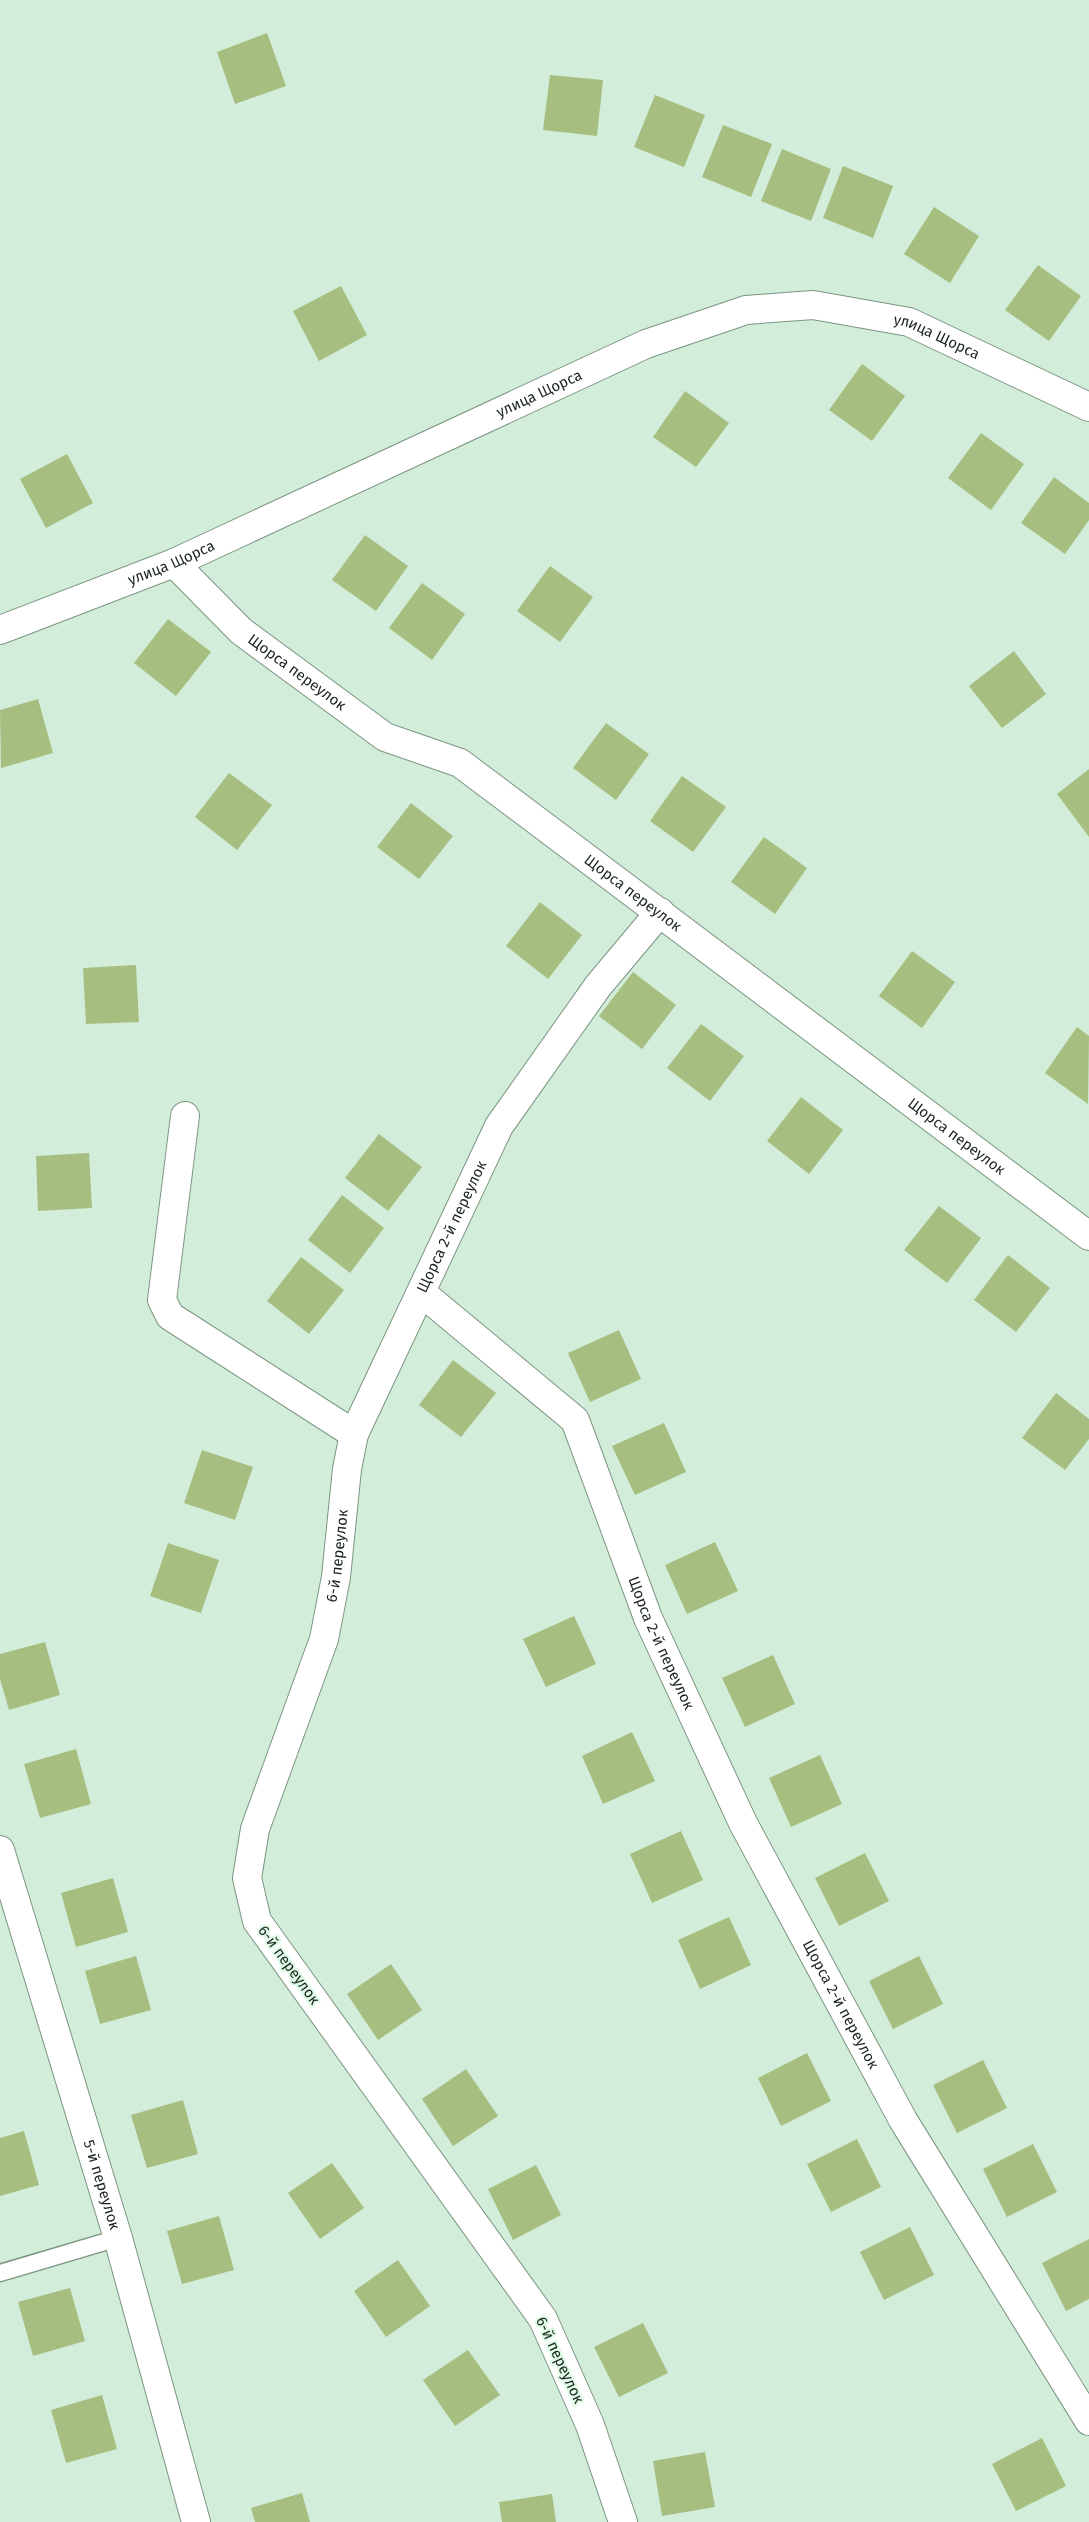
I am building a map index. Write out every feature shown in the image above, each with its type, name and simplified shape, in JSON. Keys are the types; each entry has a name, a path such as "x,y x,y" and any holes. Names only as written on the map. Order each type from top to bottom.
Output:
{"street":[{"name":"улица Щорса","path":"0,630 174,562 646,344 746,310 813,305 909,322 1089,407"},
{"name":"Щорса переулок","path":"174,562 241,631 385,738 460,763 1089,1236"},
{"name":"Щорса 2-й переулок","path":"660,912 598,986 499,1126 422,1293 575,1420 648,1618 743,1823 903,2120 1089,2421"},
{"path":"185,1116 162,1300 170,1316 354,1434"},
{"name":"6-й переулок","path":"422,1293 354,1434 347,1469 336,1577 324,1639 255,1829 247,1878 257,1921 543,2319 590,2425 623,2522"},
{"name":"5-й переулок","path":"0,1850 118,2238 196,2522"}],"lane":[{"path":"0,2273 118,2238"}],"building":[{"path":"267,33 286,86 235,104 217,52"},
{"path":"550,75 603,80 597,136 543,130"},
{"path":"655,95 705,115 684,167 634,147"},
{"path":"723,125 772,144 751,197 702,177"},
{"path":"782,149 831,169 811,221 761,201"},
{"path":"843,166 893,186 873,238 823,218"},
{"path":"934,207 979,236 950,283 904,254"},
{"path":"1038,265 1081,296 1049,341 1005,310"},
{"path":"341,286 367,335 319,361 293,311"},
{"path":"862,364 905,396 872,441 829,410"},
{"path":"685,391 729,423 696,467 653,437"},
{"path":"981,433 1024,464 991,510 948,478"},
{"path":"67,454 93,503 46,528 20,479"},
{"path":"1054,477 1089,503 1089,520 1065,554 1021,523"},
{"path":"365,535 408,566 376,611 332,580"},
{"path":"550,566 593,597 560,642 517,611"},
{"path":"422,583 465,614 432,660 389,628"},
{"path":"168,619 211,652 176,696 134,663"},
{"path":"1014,651 1046,694 1002,728 969,686"},
{"path":"38,699 53,753 1,768 0,710"},
{"path":"606,723 649,754 616,800 573,768"},
{"path":"1089,769 1089,837 1057,794"},
{"path":"229,773 272,805 237,850 195,817"},
{"path":"682,776 726,807 693,852 650,821"},
{"path":"411,803 453,836 419,879 377,847"},
{"path":"764,837 807,868 775,914 731,882"},
{"path":"540,902 582,935 548,979 506,946"},
{"path":"912,951 955,982 922,1028 879,996"},
{"path":"136,965 139,1022 86,1024 83,968"},
{"path":"633,972 676,1005 642,1049 599,1016"},
{"path":"701,1024 744,1056 710,1101 667,1068"},
{"path":"1077,1027 1089,1036 1088,1104 1045,1073"},
{"path":"801,1097 843,1130 809,1174 767,1141"},
{"path":"379,1134 422,1167 388,1211 345,1178"},
{"path":"89,1153 92,1208 38,1211 36,1156"},
{"path":"342,1195 384,1228 350,1273 308,1240"},
{"path":"939,1206 981,1238 947,1283 904,1250"},
{"path":"1008,1255 1050,1288 1016,1332 974,1300"},
{"path":"301,1257 344,1290 309,1334 267,1301"},
{"path":"619,1330 641,1379 590,1402 568,1353"},
{"path":"453,1360 496,1393 461,1437 419,1405"},
{"path":"1056,1393 1089,1419 1089,1439 1065,1470 1022,1438"},
{"path":"664,1423 686,1472 635,1495 612,1446"},
{"path":"202,1450 253,1467 235,1520 184,1503"},
{"path":"715,1542 738,1591 687,1614 665,1565"},
{"path":"168,1543 219,1560 201,1613 150,1596"},
{"path":"574,1616 596,1664 546,1687 523,1639"},
{"path":"45,1642 60,1695 9,1710 0,1679 0,1654"},
{"path":"773,1655 795,1704 745,1727 722,1678"},
{"path":"632,1732 655,1781 603,1804 582,1756"},
{"path":"76,1749 91,1804 40,1818 24,1764"},
{"path":"820,1755 842,1804 791,1827 769,1778"},
{"path":"681,1831 703,1880 652,1903 630,1854"},
{"path":"865,1853 889,1901 839,1926 815,1878"},
{"path":"113,1878 128,1932 76,1947 61,1893"},
{"path":"729,1917 751,1965 700,1989 678,1940"},
{"path":"136,1956 151,2010 100,2024 85,1971"},
{"path":"919,1956 943,2004 893,2029 869,1981"},
{"path":"391,1964 422,2010 378,2040 347,1994"},
{"path":"807,2053 831,2101 781,2126 758,2078"},
{"path":"983,2060 1007,2108 957,2133 933,2085"},
{"path":"466,2069 498,2116 453,2146 422,2099"},
{"path":"183,2100 198,2154 147,2168 131,2115"},
{"path":"24,2131 39,2185 0,2196 0,2138"},
{"path":"857,2139 881,2187 831,2212 807,2164"},
{"path":"1033,2144 1057,2192 1007,2217 983,2169"},
{"path":"332,2163 364,2208 320,2239 288,2193"},
{"path":"536,2165 561,2215 513,2240 488,2189"},
{"path":"219,2216 234,2270 182,2284 167,2231"},
{"path":"910,2227 934,2275 884,2300 860,2252"},
{"path":"1089,2239 1089,2299 1066,2311 1042,2263"},
{"path":"398,2260 430,2306 386,2337 354,2291"},
{"path":"70,2288 85,2341 33,2356 18,2302"},
{"path":"643,2323 668,2373 619,2397 594,2347"},
{"path":"468,2350 500,2395 455,2426 423,2380"},
{"path":"102,2395 117,2449 66,2463 51,2410"},
{"path":"1042,2438 1066,2486 1016,2511 992,2464"},
{"path":"705,2452 715,2507 662,2516 653,2461"},
{"path":"302,2493 310,2522 255,2522 251,2508"},
{"path":"552,2494 556,2522 502,2522 499,2502"}]}
